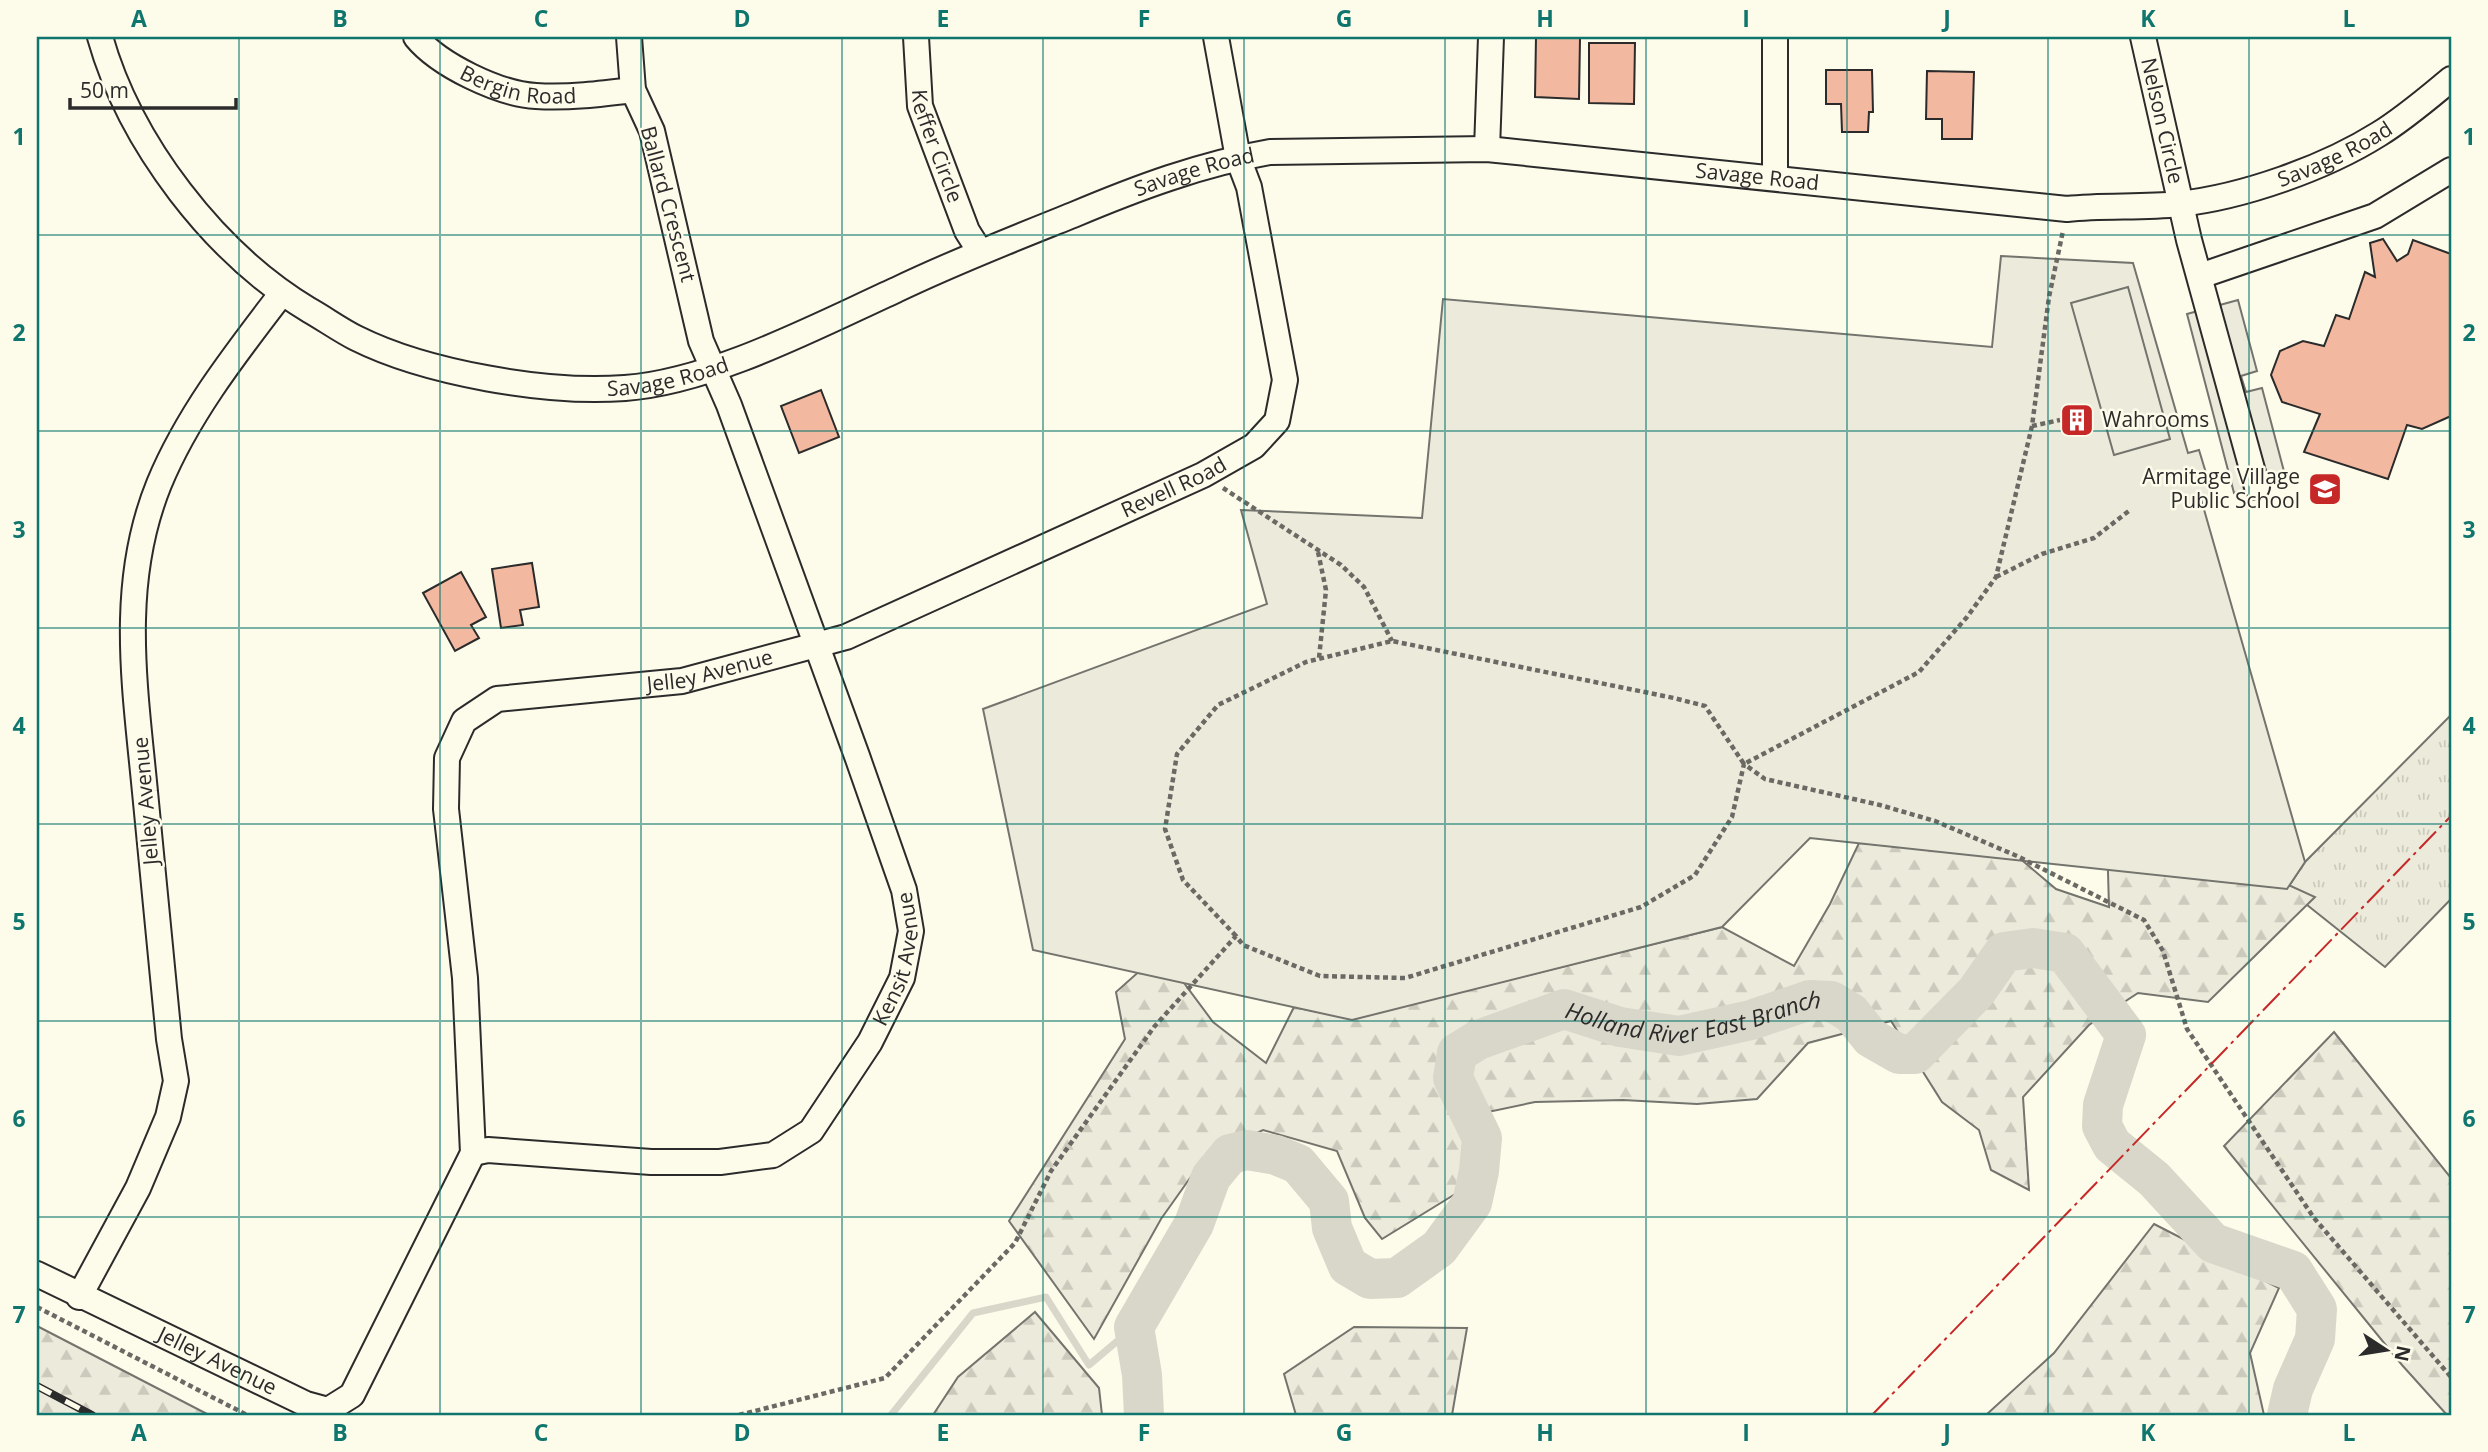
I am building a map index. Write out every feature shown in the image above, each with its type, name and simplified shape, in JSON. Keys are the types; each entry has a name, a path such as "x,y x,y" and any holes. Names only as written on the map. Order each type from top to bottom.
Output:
{"street":[{"name":"Savage Road","path":"100,37 110,72 134,122 178,187 231,249 282,293 357,338 417,361 474,375 573,388 627,388 715,370 836,318 979,250 1140,186 1238,158 1295,150 1488,149 1698,173 1775,177 2067,209 2182,204 2273,181 2332,158 2378,135 2451,79"},
{"name":"Bergin Road","path":"416,37 450,66 487,83 533,96 634,90"},
{"name":"Ballard Crescent","path":"629,37 634,90 652,131 701,341 715,370"},
{"name":"Keffer Circle","path":"916,37 920,106 967,231 979,250"},
{"path":"1216,37 1238,158"},
{"path":"1488,149 1491,37"},
{"path":"1775,37 1775,177"},
{"name":"Nelson Circle","path":"2143,37 2200,276 2257,487"},
{"name":"Revell Road","path":"815,645 846,637 1203,475 1254,446 1277,421 1285,380 1249,187 1238,158"},
{"path":"2200,276 2375,216 2451,170"},
{"name":"Jelley Avenue","path":"282,293 248,335 184,433 159,485 143,536 130,635 169,1039 176,1082 168,1117 138,1188 79,1297 306,1404 328,1410 352,1395 437,1220 473,1153 465,978 446,809 447,758 464,721 497,699 681,681 815,645"},
{"name":"Kensit Avenue","path":"473,1153 488,1150 651,1162 720,1162 773,1155 811,1131 870,1042 902,978 911,930 904,890 715,370"},
{"path":"37,1274 79,1297"}],"path":[{"path":"2067,209 2049,297 2032,426 1996,577 1967,617 1919,672 1744,764 1732,817 1695,875 1641,907 1405,978 1320,976 1243,945 1183,880 1165,829 1177,754 1218,705 1306,662 1392,641 1705,706 1744,764 1765,779 1880,805 1936,821 2017,856 2144,919 2163,951 2187,1029 2314,1218 2451,1377"},
{"path":"2032,426 2060,420"},
{"path":"1203,475 1341,565 1364,587 1392,641"},
{"path":"1996,577 2042,554 2094,538 2130,510"},
{"path":"1318,550 1325,590 1319,658"},
{"path":"738,1415 884,1378 1015,1243 1051,1171 1154,1027 1236,936"},
{"path":"37,1307 247,1415"}],"green space":[{"path":"2001,256 2133,263 2188,453 2199,450 2213,496 2201,499 2305,862 2287,889 1810,838 1722,927 1352,1020 1033,950 983,709 1267,604 1241,510 1422,518 1443,299 1992,347"},
{"path":"2451,715 2451,899 2385,967 2287,889 2305,862"},
{"path":"2106,802 2315,897 2208,1002 2138,993 2089,1025 2023,1097 2029,1190 1991,1170 1979,1130 1942,1102 1891,1021 1808,1043 1757,1099 1697,1104 1623,1100 1535,1102 1464,1117 1465,1188 1382,1239 1365,1218 1337,1151 1263,1130 1205,1157 1161,1219 1094,1339 1009,1221 1125,1039 1116,992 1161,952 1213,1022 1266,1063 1294,1007 1352,1019 1722,927 1794,966 1830,904 1859,843 2017,856 2056,889 2109,907"},
{"path":"2334,1032 2451,1178 2451,1415 2447,1415 2402,1365 2224,1146"},
{"path":"2154,1224 2279,1288 2250,1353 2264,1415 1986,1415 2054,1353"},
{"path":"1035,1312 1099,1388 1102,1415 933,1415 958,1377"},
{"path":"37,1326 209,1415 37,1415"},
{"path":"1354,1327 1467,1328 1452,1415 1296,1415 1284,1374"}],"shaded area":[{"path":"2128,287 2170,439 2114,455 2071,303"},
{"path":"2238,300 2257,371 2241,376 2246,392 2262,388 2286,479 2234,493 2187,314"}],"building":[{"path":"1536,37 1580,38 1579,99 1535,97"},
{"path":"1589,43 1635,43 1634,104 1589,103"},
{"path":"1826,70 1872,70 1873,112 1869,112 1868,132 1842,132 1841,104 1826,104"},
{"path":"1927,71 1974,72 1972,139 1942,139 1942,119 1926,119"},
{"path":"2383,239 2397,261 2408,254 2413,240 2451,254 2451,416 2422,429 2407,425 2388,479 2304,452 2320,414 2282,402 2271,375 2280,351 2303,341 2324,346 2336,315 2349,319 2365,272 2375,277 2370,243"},
{"path":"821,390 839,437 799,453 781,406"},
{"name":"Wahrooms","path":"2083,408 2089,427 2070,432 2065,413"},
{"path":"532,563 539,607 520,610 523,625 501,628 492,569"},
{"path":"461,572 486,617 471,625 479,638 455,651 423,593"}],"waterway":[{"name":"Holland River East Branch","path":"1144,1415 1142,1375 1134,1327 1194,1224 1211,1177 1230,1154 1247,1150 1276,1155 1298,1164 1329,1201 1332,1228 1348,1266 1370,1279 1397,1278 1439,1248 1472,1203 1482,1138 1453,1078 1457,1053 1478,1040 1564,1009 1620,1027 1679,1036 1751,1020 1810,1000 1831,1001 1851,1013 1871,1038 1899,1054 1915,1054 1976,992 2004,952 2033,948 2065,953 2126,1035 2103,1105 2102,1126 2112,1145 2154,1179 2213,1243 2293,1271 2317,1309 2315,1339 2293,1389 2287,1415"},
{"path":"891,1415 973,1313 1046,1297 1089,1365 1134,1327"}],"railway":[{"path":"37,1386 92,1415"}],"power":[{"path":"1872,1415 2451,816"}],"place":[{"name":"Wahrooms","path":"2077,420"},
{"name":"Armitage Village Public School","path":"2325,489"}]}
